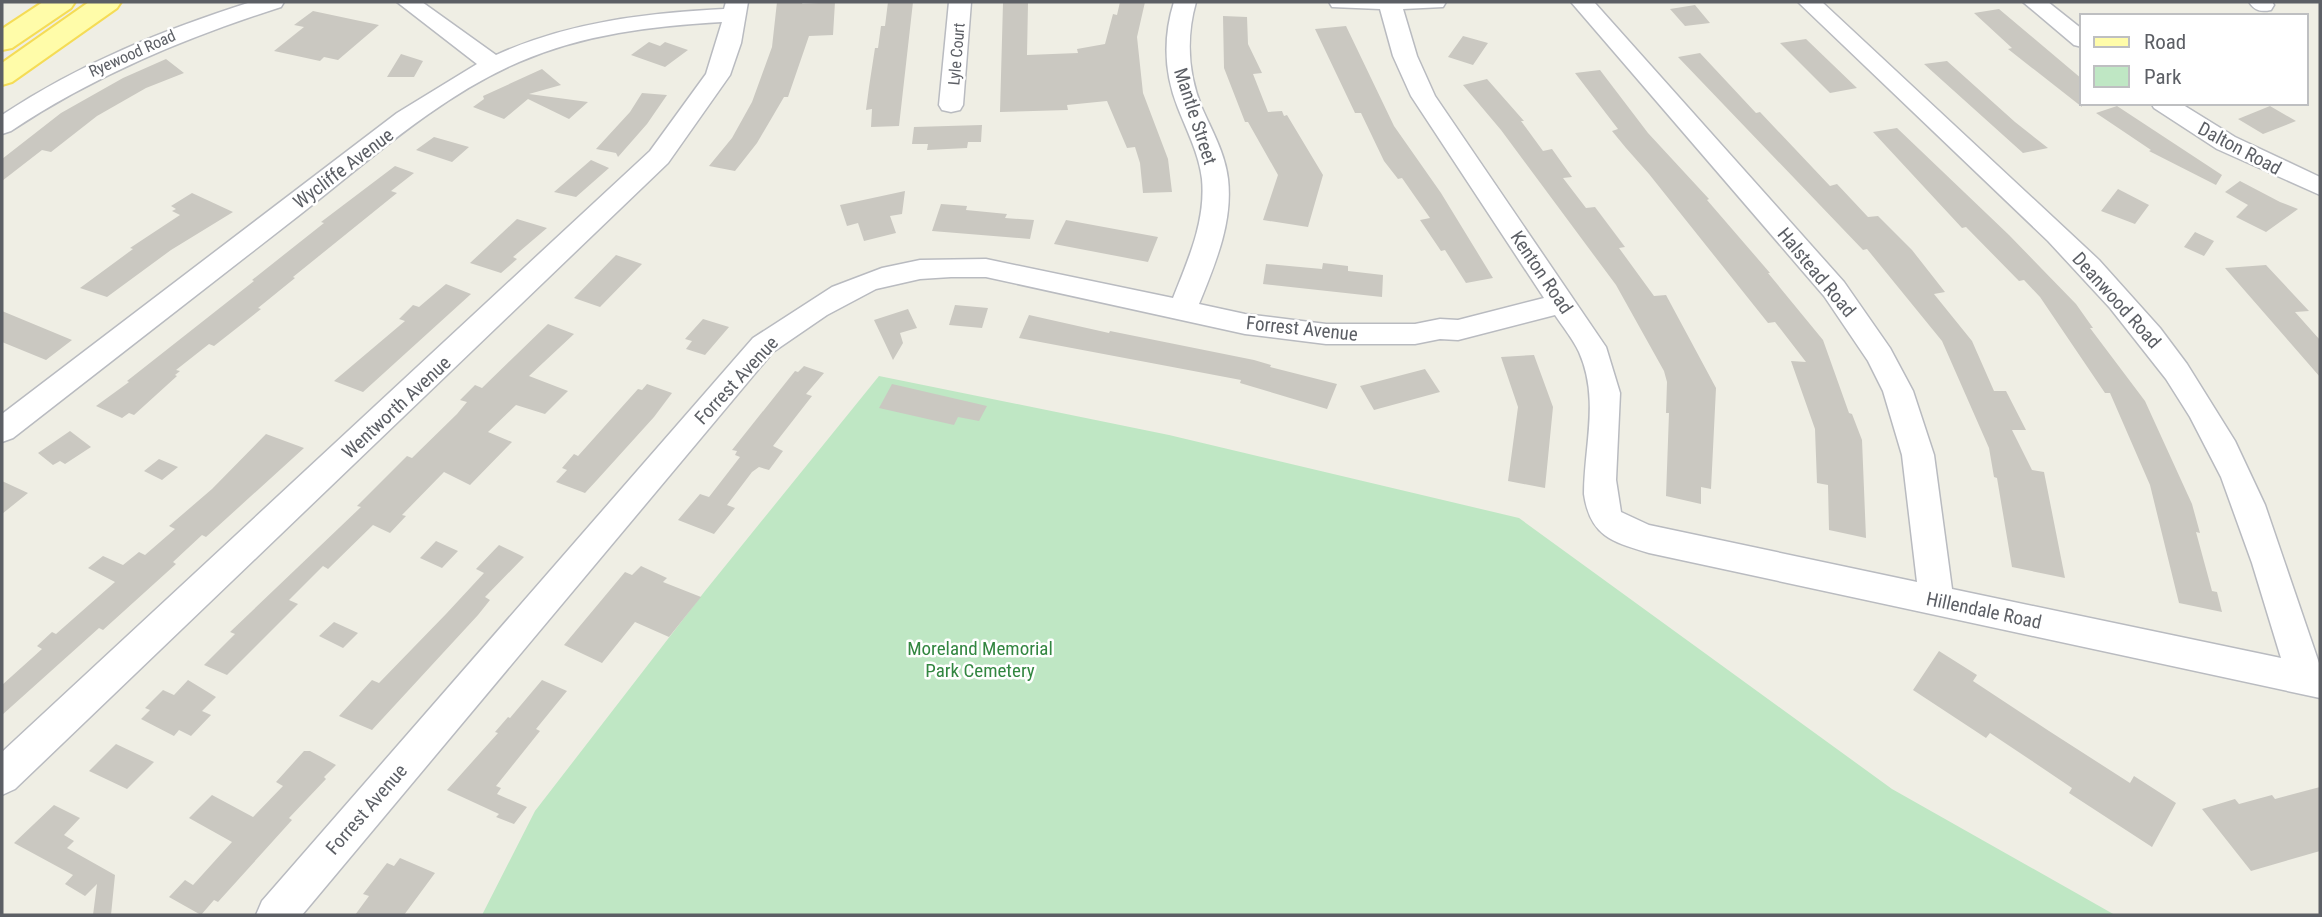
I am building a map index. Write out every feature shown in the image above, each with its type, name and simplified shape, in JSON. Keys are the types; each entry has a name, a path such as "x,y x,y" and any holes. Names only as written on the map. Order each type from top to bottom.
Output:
{"main road":[{"path":"2,42 61,2"},
{"path":"2,76 107,2"}],"street":[{"name":"Ryewood Road","path":"2,125 33,103 114,59 169,36 273,2"},
{"path":"408,2 493,64"},
{"name":"Lyle Court","path":"951,105 960,2"},
{"name":"Mantle Street","path":"1183,309 1208,244 1216,202 1213,165 1188,104 1178,63 1179,23 1185,2"},
{"path":"1340,2 1435,2"},
{"name":"Halstead Road","path":"1582,2 1833,289 1859,322 1880,356 1898,391 1918,455 1936,600"},
{"name":"Deanwood Road","path":"1809,2 2085,261 2134,315 2180,375 2224,449 2244,494 2313,680"},
{"path":"2034,2 2080,38"},
{"name":"Kenton Road","path":"1390,3 1405,56 1423,96 1591,347 1605,387 1600,493 1602,507 1607,519 1618,527 1649,539"},
{"name":"Wycliffe Avenue","path":"2,430 14,405 457,84 493,64 552,41 611,25 735,8"},
{"name":"Wentworth Avenue","path":"2,777 659,157 718,75 729,43 735,8"},
{"name":"Dalton Road","path":"2166,105 2252,157 2320,187"},
{"name":"Forrest Avenue","path":"275,915 763,345 812,309 870,279 898,272 960,266 986,268 1290,331 1381,335 1415,334 1440,329 1458,330 1563,303"},
{"name":"Hillendale Road","path":"1649,539 2313,680"}],"green space":[{"name":"Moreland Memorial Park Cemetery","path":"879,376 1169,435 1519,518 1892,789 2115,915 482,915 535,811 705,591"}],"building":[{"path":"777,2 835,2 833,35 809,36 788,97 784,97 757,143 735,171 709,166 732,138 752,102 772,47"},
{"path":"888,2 913,2 899,126 871,127 872,109 866,110 869,87 875,48 878,48 881,26 885,26"},
{"path":"1120,2 1145,2 1137,37 1143,93 1168,159 1172,192 1143,193 1140,163 1135,147 1127,148 1107,101 1067,105 1068,110 1000,112 1003,3 1028,3 1027,55 1078,53 1077,49 1105,44 1113,14 1117,15"},
{"path":"1695,5 1710,23 1685,26 1670,9"},
{"path":"1999,9 2080,77 2082,107 2008,49 2012,48 1974,13"},
{"path":"313,11 379,25 338,60 324,57 320,61 274,51 304,27 294,25"},
{"path":"1223,16 1247,17 1248,44 1262,73 1253,74 1268,112 1282,111 1284,116 1287,115 1323,175 1308,227 1263,220 1278,175 1248,122 1245,122 1224,68"},
{"path":"1346,26 1394,126 1441,193 1493,278 1466,283 1445,250 1441,251 1420,220 1430,218 1402,178 1398,179 1384,161 1361,113 1355,113 1315,29"},
{"path":"1463,36 1488,43 1473,65 1448,57"},
{"path":"1806,39 1857,88 1830,93 1780,43"},
{"path":"649,42 660,46 665,42 688,50 665,67 631,55"},
{"path":"1700,53 1830,186 1837,184 1868,217 1878,216 1912,250 1945,292 1934,294 1972,341 1994,391 2006,391 2026,430 2012,430 2032,470 2044,472 2065,578 2012,567 1997,478 1994,477 1989,448 1942,341 1867,249 1863,250 1678,57"},
{"path":"401,54 423,61 414,77 387,77"},
{"path":"166,59 184,73 146,88 97,116 51,152 42,150 2,181 2,159 61,113 123,78"},
{"path":"1947,61 2048,148 2023,153 1924,64"},
{"path":"542,69 561,85 529,94 588,102 569,119 528,99 504,119 473,107 484,99 483,96"},
{"path":"1600,70 1648,133 1709,199 1707,200 1823,340 1849,413 1852,414 1862,440 1866,538 1829,530 1828,485 1817,483 1815,429 1791,361 1806,362 1775,322 1768,323 1612,131 1618,129 1575,73"},
{"path":"1487,79 1524,121 1521,121 1543,151 1552,149 1572,177 1563,178 1586,208 1595,207 1625,247 1619,248 1654,296 1666,295 1716,388 1711,489 1701,487 1701,504 1666,496 1669,413 1666,413 1667,382 1664,371 1616,285 1501,130 1463,85"},
{"path":"642,93 667,95 647,124 618,157 616,153 596,149 630,112"},
{"path":"2117,106 2222,175 2216,185 2149,151 2151,150 2096,113"},
{"path":"2270,106 2296,121 2263,134 2238,119"},
{"path":"982,125 981,142 968,142 967,148 927,150 928,144 912,144 914,127"},
{"path":"1897,128 2009,235 2076,304 2093,328 2090,328 2145,401 2192,504 2200,533 2196,532 2212,591 2217,592 2222,612 2179,603 2150,485 2110,393 2105,393 2040,297 2024,280 2019,281 1966,227 1962,228 1873,132"},
{"path":"434,137 469,147 452,162 416,150"},
{"path":"591,160 609,168 576,197 554,192"},
{"path":"395,166 414,173 391,191 397,193 293,277 295,278 258,308 261,309 214,346 209,344 176,370 180,371 175,375 177,376 134,415 129,413 122,418 96,406 254,281 252,280 324,223 321,222"},
{"path":"2240,181 2298,209 2266,232 2236,217 2248,205 2225,192"},
{"path":"2118,189 2149,205 2135,224 2101,211"},
{"path":"905,191 902,214 890,216 896,233 864,241 858,223 847,226 840,205"},
{"path":"192,193 233,212 171,250 107,297 80,288 133,249 130,248 180,215 172,211 176,209 171,206"},
{"path":"941,204 967,206 966,210 1007,214 1005,218 1034,220 1030,239 932,231"},
{"path":"517,219 547,228 513,257 517,259 501,273 470,263"},
{"path":"1066,220 1158,237 1148,262 1054,244"},
{"path":"2195,232 2214,241 2204,256 2184,247"},
{"path":"616,255 642,264 600,307 574,298"},
{"path":"1323,263 1348,266 1348,271 1383,275 1382,297 1263,284 1266,264 1322,269"},
{"path":"2266,265 2309,311 2295,312 2320,340 2320,377 2225,268"},
{"path":"446,284 471,294 363,392 334,381 405,321 399,319 413,305 419,307"},
{"path":"955,305 988,308 982,328 949,325"},
{"path":"908,309 917,328 900,333 903,343 893,360 874,320"},
{"path":"2,311 72,340 46,360 2,342"},
{"path":"1029,315 1254,360 1271,365 1270,367 1337,384 1327,409 1240,383 1241,380 1019,338"},
{"path":"703,319 729,327 705,355 686,349 692,341 685,339"},
{"path":"548,324 574,334 529,376 568,391 545,414 516,405 488,432 512,442 470,485 444,472 402,515 406,516 390,533 373,525 328,569 323,566 289,600 298,604 227,675 204,665 235,634 230,632 361,507 357,506 407,456 412,458 457,414 467,402 460,400 475,385 482,388"},
{"path":"1534,355 1553,407 1545,488 1508,481 1518,407 1501,357"},
{"path":"804,366 824,373 806,394 812,396 773,446 783,451 769,470 759,467 752,472 727,505 735,508 714,534 678,520 700,494 709,497 740,457 735,455 737,451 732,450 795,371 798,372"},
{"path":"1425,369 1440,392 1374,410 1360,386"},
{"path":"647,384 672,393 654,417 585,493 556,482 567,470 562,468 574,454 578,456 638,389 642,390"},
{"path":"892,384 987,406 979,421 958,417 954,425 879,408"},
{"path":"70,431 91,447 65,464 60,461 53,465 38,453"},
{"path":"266,434 304,448 206,537 202,535 173,562 176,564 103,630 99,628 2,715 2,685 42,649 37,646 52,632 56,634 115,582 88,568 103,556 123,565 139,552 145,555 175,529 169,526 212,489"},
{"path":"159,459 178,467 162,480 144,471"},
{"path":"2,481 28,493 2,514"},
{"path":"436,541 458,551 442,568 420,558"},
{"path":"499,545 524,557 485,597 490,600 478,615 372,730 339,716 372,680 379,683 446,614 484,573 476,569"},
{"path":"641,566 667,578 663,582 701,597 669,637 635,622 602,663 564,645 625,572 632,575"},
{"path":"334,622 358,633 343,648 319,636"},
{"path":"1939,651 1977,675 1973,681 2130,783 2134,776 2176,803 2152,847 2069,793 2072,788 1990,733 1986,738 1913,690"},
{"path":"188,680 216,697 202,711 211,715 191,736 179,730 174,736 141,719 150,710 145,708 163,690 174,695"},
{"path":"542,680 567,691 536,729 540,731 496,786 501,788 497,794 527,807 514,824 496,817 499,814 447,790"},
{"path":"116,744 154,762 127,789 89,771"},
{"path":"304,751 310,751 336,765 289,818 292,820 218,902 214,900 201,915 169,897 185,880 193,885 232,842 189,818 212,795 253,817 283,786 276,782"},
{"path":"2320,787 2320,851 2251,871 2202,809 2235,799 2239,804 2272,795 2275,799"},
{"path":"54,805 80,818 64,835 74,841 67,848 115,875 111,915 93,915 97,884 85,896 65,884 73,875 14,843"},
{"path":"400,858 435,873 404,915 355,915 369,896 363,894 387,863 394,866"}]}
